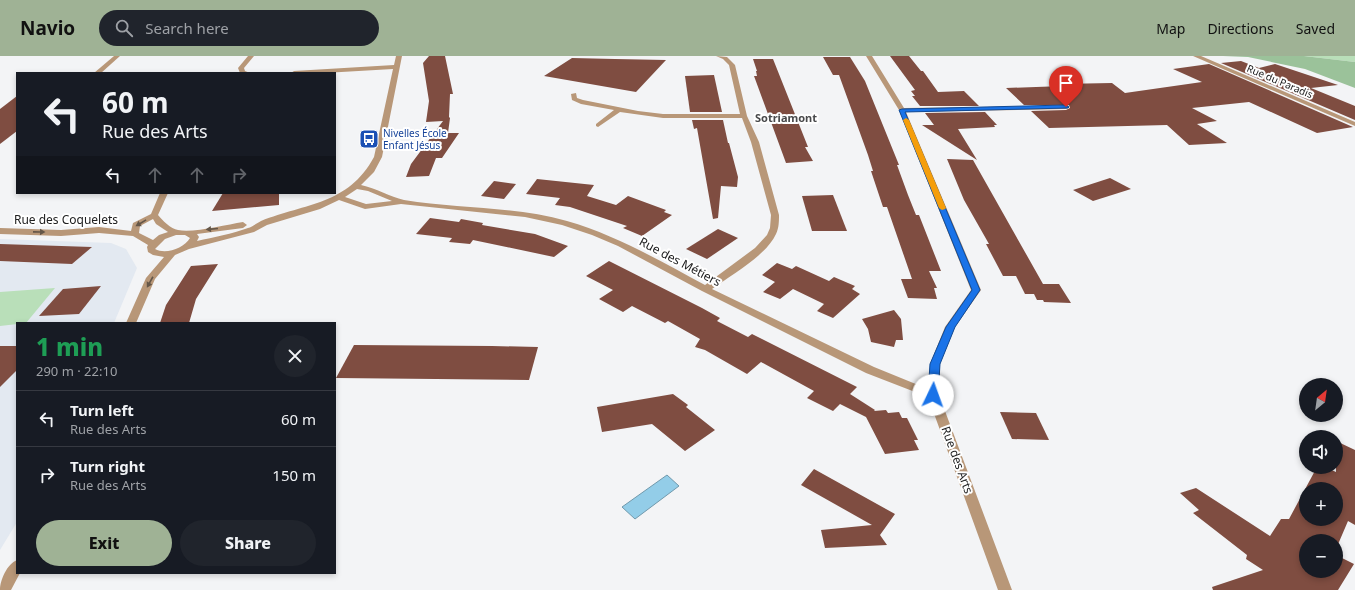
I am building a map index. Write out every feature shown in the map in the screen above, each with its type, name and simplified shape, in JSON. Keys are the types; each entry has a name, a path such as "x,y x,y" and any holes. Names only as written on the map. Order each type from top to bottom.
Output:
{"street":[{"path":"98,72 117,56"},
{"path":"242,72 241,68 251,56"},
{"path":"131,322 151,278 172,252 251,230 264,223 317,207 356,186 371,170 378,156 399,56"},
{"path":"705,289 762,246 771,235 775,226 776,215 755,142 744,116 732,65 725,58 719,56"},
{"name":"Rue des Arts","path":"869,56 902,110 976,290 950,327 935,364 933,395 1005,590"},
{"name":"Rue du Paradis","path":"1196,56 1355,124"},
{"path":"311,72 396,67"},
{"path":"574,94 574,99 581,102 618,110 663,116 744,116"},
{"path":"902,110 1066,107"},
{"path":"598,125 618,110"},
{"path":"356,186 370,189 401,202"},
{"path":"135,234 136,225 154,216 164,194"},
{"path":"339,196 365,207 401,202"},
{"name":"Rue des Métiers","path":"401,202 493,211 564,223 595,233 621,244 705,289 870,370 933,395"},
{"path":"154,216 159,222 175,233"},
{"path":"152,244 162,237 175,233 230,228 250,223 264,223"},
{"name":"Rue des Coquelets","path":"0,231 61,233 99,230 135,234 152,244 152,250 154,252 172,252"},
{"path":"186,247 192,244 195,237 187,233"},
{"path":"3,590 16,568"}],"shaded area":[{"path":"0,239 111,243 126,249 137,268 114,322 16,322 16,524 0,550"}],"green space":[{"path":"1223,56 1304,56 1355,62 1355,88 1305,69 1248,57"},
{"path":"1304,56 1355,56 1355,62"},
{"path":"55,288 27,322 16,322 16,324 0,326 0,292"}],"water":[{"path":"667,475 679,486 635,519 622,507"}],"building":[{"path":"429,56 445,56 453,94 450,94 450,118 448,133 459,133 442,158 436,158 429,176 406,177 411,164 443,121 426,122 429,101 423,63"},
{"path":"890,56 909,56 921,71 923,71 938,92 964,91 979,106 920,106 912,96 915,96 911,91 915,90"},
{"path":"823,57 850,57 865,81 899,165 897,165 916,215 919,215 941,271 929,271 937,288 934,288 937,299 908,298 901,279 912,279 887,207 883,207 871,171 873,171 868,155 839,75 833,75"},
{"path":"572,58 666,60 636,92 544,76"},
{"path":"753,59 773,59 808,147 805,147 813,161 786,163 754,76 757,76 757,71"},
{"path":"1241,61 1259,68 1275,64 1338,85 1311,88 1355,106 1355,120 1221,63"},
{"path":"1209,64 1353,127 1317,133 1249,102 1192,108 1217,121 1197,124 1227,143 1189,145 1167,125 1049,128 1031,111 1066,110 1070,108 1069,105 1024,105 1006,88 1063,86 1060,84 1112,83 1125,93 1202,82 1173,69"},
{"path":"714,75 722,112 690,112 685,76"},
{"path":"16,97 16,132 0,144 0,109"},
{"path":"985,112 997,125 994,125 995,127 958,129 977,160 922,125 934,125 925,113"},
{"path":"692,120 723,120 738,177 737,187 721,186 718,218 713,219 697,128 694,129"},
{"path":"947,159 973,160 1043,284 1059,284 1071,303 1044,302 1043,300 1037,300 1034,294 1025,294 1016,276 1003,276 986,244 989,244 964,200"},
{"path":"1110,178 1131,189 1093,201 1073,190"},
{"path":"537,179 594,185 587,196 616,205 628,196 666,210 664,212 672,215 642,236 623,228 627,226 570,207 555,205 560,198 526,194"},
{"path":"494,181 516,184 504,199 481,196"},
{"path":"222,194 279,194 279,205 212,211"},
{"path":"833,195 847,231 812,231 802,196"},
{"path":"430,218 459,222 461,219 483,223 482,225 535,234 568,246 554,257 473,240 470,244 449,242 452,238 416,234"},
{"path":"718,229 738,238 707,259 686,249"},
{"path":"0,244 92,247 72,264 0,261"},
{"path":"609,261 702,308 720,318 717,321 748,337 752,334 857,387 850,394 875,410 874,411 886,410 888,413 899,412 902,418 907,418 918,440 914,440 919,450 885,454 866,417 840,404 833,411 807,398 814,391 761,362 747,374 705,350 695,347 700,339 668,321 665,323 632,306 623,312 599,299 613,290 586,276"},
{"path":"777,263 792,269 796,266 829,281 834,277 855,286 852,289 860,294 833,318 817,311 824,304 793,289 780,299 763,292 775,282 762,275"},
{"path":"218,264 196,299 189,322 160,322 166,305 191,266"},
{"path":"101,286 79,314 39,316 63,289"},
{"path":"894,310 901,319 903,340 896,340 894,347 871,342 868,329 862,319"},
{"path":"354,345 538,347 529,380 336,378"},
{"path":"0,346 16,346 16,371 0,387"},
{"path":"673,394 688,405 686,407 715,430 685,451 652,424 602,432 597,407"},
{"path":"1000,412 1036,413 1049,440 1012,439"},
{"path":"1343,444 1355,450 1355,525 1348,521 1342,534 1299,534 1299,578 1343,578 1343,558 1354,564 1338,590 1213,590 1212,587 1263,570 1246,559 1247,555 1193,513 1199,510 1180,493 1196,488 1270,536 1281,519 1289,519 1299,500 1299,526 1343,526 1343,482 1309,482 1313,474 1343,474"},
{"path":"814,469 895,514 880,535 887,545 825,548 821,530 872,525 801,485"}],"slow traffic":[{"path":"906,120 942,208"}],"place":[{"name":"Nivelles École Enfant Jésus","path":"369,139"}],"district":[{"name":"Sotriamont","path":"786,118"}],"route":[{"path":"933,395 935,364 950,327 976,290 902,110 1066,107"}]}
